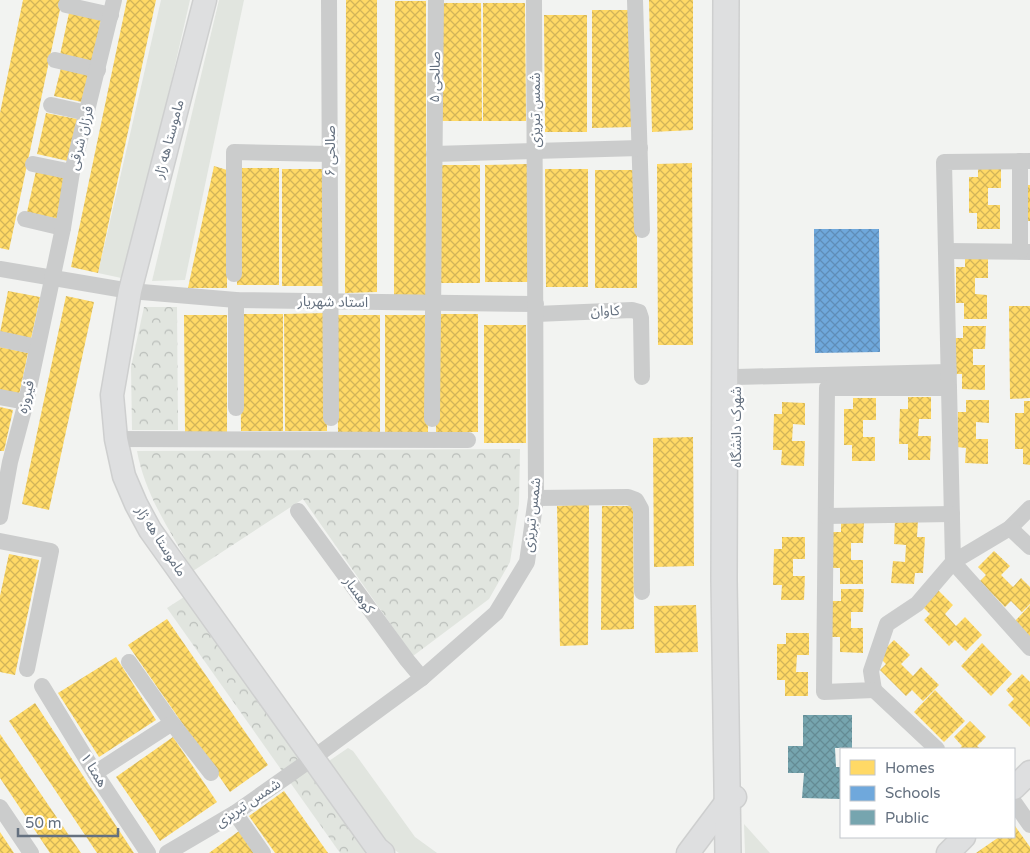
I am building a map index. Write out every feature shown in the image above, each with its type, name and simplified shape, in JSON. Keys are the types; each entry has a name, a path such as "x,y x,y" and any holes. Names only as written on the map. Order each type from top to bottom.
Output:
{"main road":[{"name":"ماموستا هه ژار","path":"205,0 130,291 112,395 116,439 124,476 150,530 382,853"},
{"path":"726,0 724,580 731,799 728,853"},
{"name":"شهرک دانشگاه","path":"738,0 731,799 738,853"},
{"path":"1015,787 1030,772"},
{"path":"688,853 731,799"},
{"path":"948,853 963,838"}],"street":[{"name":"صالحی ۶","path":"329,0 331,418"},
{"name":"صالحی ۵","path":"432,419 436,0"},
{"name":"شمس تبریزی","path":"167,853 235,813 422,678 496,613 527,562 536,498 534,0"},
{"path":"635,0 642,230"},
{"path":"66,5 113,8"},
{"name":"فرزان شرقی","path":"52,277 63,228 72,172 113,8"},
{"path":"55,60 98,70"},
{"path":"50,105 87,113"},
{"path":"434,154 640,148"},
{"path":"234,274 234,152 331,154"},
{"path":"946,251 1025,252 1025,161 944,162 946,251 949,380 953,562 1030,648"},
{"path":"33,164 72,172"},
{"path":"25,220 63,228"},
{"name":"استاد شهریار","path":"0,269 130,291 236,300 433,303 536,309"},
{"name":"فیروزه","path":"0,517 5,461 26,402 52,277"},
{"path":"236,300 236,408"},
{"name":"کاوان","path":"536,309 632,310 639,312 641,318 642,377"},
{"path":"0,339 37,347"},
{"path":"736,377 949,380"},
{"path":"874,690 824,692 827,388 949,380"},
{"path":"0,397 26,402"},
{"path":"116,439 468,440"},
{"path":"536,498 628,497 636,500 641,509 642,592"},
{"path":"936,748 874,690 871,671 887,624 917,604 953,562 1010,528 1030,508"},
{"name":"کوهسار","path":"298,511 422,678"},
{"path":"826,516 952,514"},
{"path":"1010,528 1030,547"},
{"path":"0,541 51,551 27,669"},
{"path":"129,662 172,723 211,773"},
{"name":"همتا ۱","path":"42,686 95,773 148,853"},
{"path":"95,773 172,723"},
{"path":"1015,803 1030,825"},
{"path":"0,807 31,853"},
{"path":"235,813 263,853"}],"green space":[{"path":"161,0 190,0 126,279 98,273"},
{"path":"219,0 244,0 185,280 152,281"},
{"path":"144,307 177,307 178,430 132,430 131,367"},
{"path":"520,449 519,504 510,562 489,599 413,656 303,499 193,571 152,498 137,451"},
{"path":"184,597 371,853 340,853 167,608"},
{"path":"348,748 353,751 415,837 437,853 399,853 386,844 326,763"},
{"path":"744,824 770,853 745,853"}],"building: Homes":[{"path":"23,0 62,0 9,250 0,248 0,113"},
{"path":"127,0 156,0 98,273 71,267"},
{"path":"346,0 377,0 377,292 345,293"},
{"path":"649,0 693,0 693,130 652,132"},
{"path":"395,1 426,1 426,295 394,295"},
{"path":"439,3 481,3 482,121 439,121"},
{"path":"483,3 525,3 526,121 483,121"},
{"path":"592,10 634,10 634,127 592,128"},
{"path":"69,13 101,20 92,62 60,55"},
{"path":"544,15 587,15 587,132 545,132"},
{"path":"61,68 89,74 82,102 54,96"},
{"path":"46,113 77,119 68,161 37,154"},
{"path":"692,163 693,345 658,345 657,164"},
{"path":"527,164 528,282 485,282 485,165"},
{"path":"437,165 480,165 480,283 438,283"},
{"path":"214,166 227,170 227,288 188,288"},
{"path":"978,166 1001,166 1001,188 988,188 988,205 1000,205 1000,229 977,229 977,213 969,213 969,177 978,177"},
{"path":"236,168 279,168 279,285 237,285"},
{"path":"282,169 325,169 325,286 282,286"},
{"path":"545,169 588,169 588,287 546,287"},
{"path":"595,170 637,170 637,288 595,288"},
{"path":"36,171 67,177 58,219 27,212"},
{"path":"1027,185 1030,185 1030,221 1027,221"},
{"path":"965,256 988,256 988,278 975,278 975,294 987,295 987,319 964,319 964,303 956,303 956,267 965,267"},
{"path":"8,291 40,297 31,339 0,333"},
{"path":"66,296 94,302 49,510 22,504"},
{"path":"1009,306 1030,306 1030,398 1010,399"},
{"path":"327,313 327,431 285,431 284,314"},
{"path":"240,314 283,314 283,431 241,431"},
{"path":"435,314 478,314 478,432 436,432"},
{"path":"184,315 227,315 227,432 185,432"},
{"path":"337,315 380,315 380,433 338,433"},
{"path":"385,315 427,315 428,432 385,433"},
{"path":"484,325 526,325 526,443 484,443"},
{"path":"963,326 986,326 985,349 973,349 973,365 985,365 985,390 962,389 962,374 954,374 954,338 963,338"},
{"path":"0,347 28,353 19,395 0,391"},
{"path":"908,397 931,397 931,419 919,419 918,436 931,436 930,460 908,460 908,444 899,444 900,409 908,409"},
{"path":"853,398 876,398 876,420 863,420 863,437 875,437 875,461 852,461 852,445 844,445 844,409 853,409"},
{"path":"966,400 989,400 989,423 976,422 976,439 988,439 988,464 965,463 966,448 957,447 958,412 966,412"},
{"path":"1024,401 1030,401 1030,465 1023,464 1023,449 1015,449 1015,413 1024,413"},
{"path":"782,402 805,403 805,425 793,424 792,441 805,441 804,466 781,465 782,450 773,450 774,414 782,414"},
{"path":"0,407 13,410 4,451 0,451"},
{"path":"693,437 694,566 654,567 653,438"},
{"path":"589,504 588,645 560,646 557,506"},
{"path":"602,506 633,506 634,629 601,630"},
{"path":"841,520 864,521 863,543 851,543 851,560 863,560 863,584 840,584 840,568 832,568 832,532 841,532"},
{"path":"895,520 918,521 917,537 925,537 923,573 915,573 914,584 891,583 893,561 905,562 906,545 894,544"},
{"path":"782,537 805,537 805,559 793,559 793,576 805,576 804,600 781,600 782,585 773,585 774,549 782,549"},
{"path":"994,551 1010,566 1001,575 1013,587 1021,578 1030,587 1030,604 1022,612 1011,601 1005,607 980,581 986,575 978,567"},
{"path":"9,554 39,560 15,675 0,672 0,596"},
{"path":"841,589 864,589 863,612 851,612 851,628 863,628 863,653 840,652 840,637 831,637 832,601 841,601"},
{"path":"938,590 953,605 945,614 956,626 965,617 982,635 966,651 955,640 949,646 924,620 930,614 922,606"},
{"path":"696,605 698,652 655,653 654,606"},
{"path":"1030,605 1030,639 1014,622"},
{"path":"167,619 268,765 230,792 128,645"},
{"path":"786,633 809,633 809,655 797,655 796,672 808,672 808,696 785,696 785,680 777,680 777,644 786,644"},
{"path":"894,640 910,655 901,664 913,676 921,667 939,685 923,701 912,690 906,696 880,670 886,664 878,656"},
{"path":"982,643 1012,674 991,696 961,666"},
{"path":"116,657 156,720 99,757 58,693"},
{"path":"1022,674 1030,682 1030,727 1008,705 1014,699 1006,690"},
{"path":"935,690 965,721 944,742 914,712"},
{"path":"35,703 134,853 97,853 9,721"},
{"path":"970,721 986,737 977,746 980,748 960,748 962,746 954,737"},
{"path":"0,734 81,853 50,853 0,778"},
{"path":"173,737 217,802 160,841 116,777"},
{"path":"284,791 328,853 275,853 249,816"},
{"path":"1015,826 1030,847 1030,853 976,853 998,838 1015,838"},
{"path":"239,831 255,853 209,853"},
{"path":"0,832 14,853 0,853"}],"building: Schools":[{"path":"814,229 879,229 880,352 815,353"}],"building: Public":[{"path":"803,715 852,715 852,748 835,748 836,767 840,767 840,799 802,798 804,773 788,773 788,746 803,746"}]}
